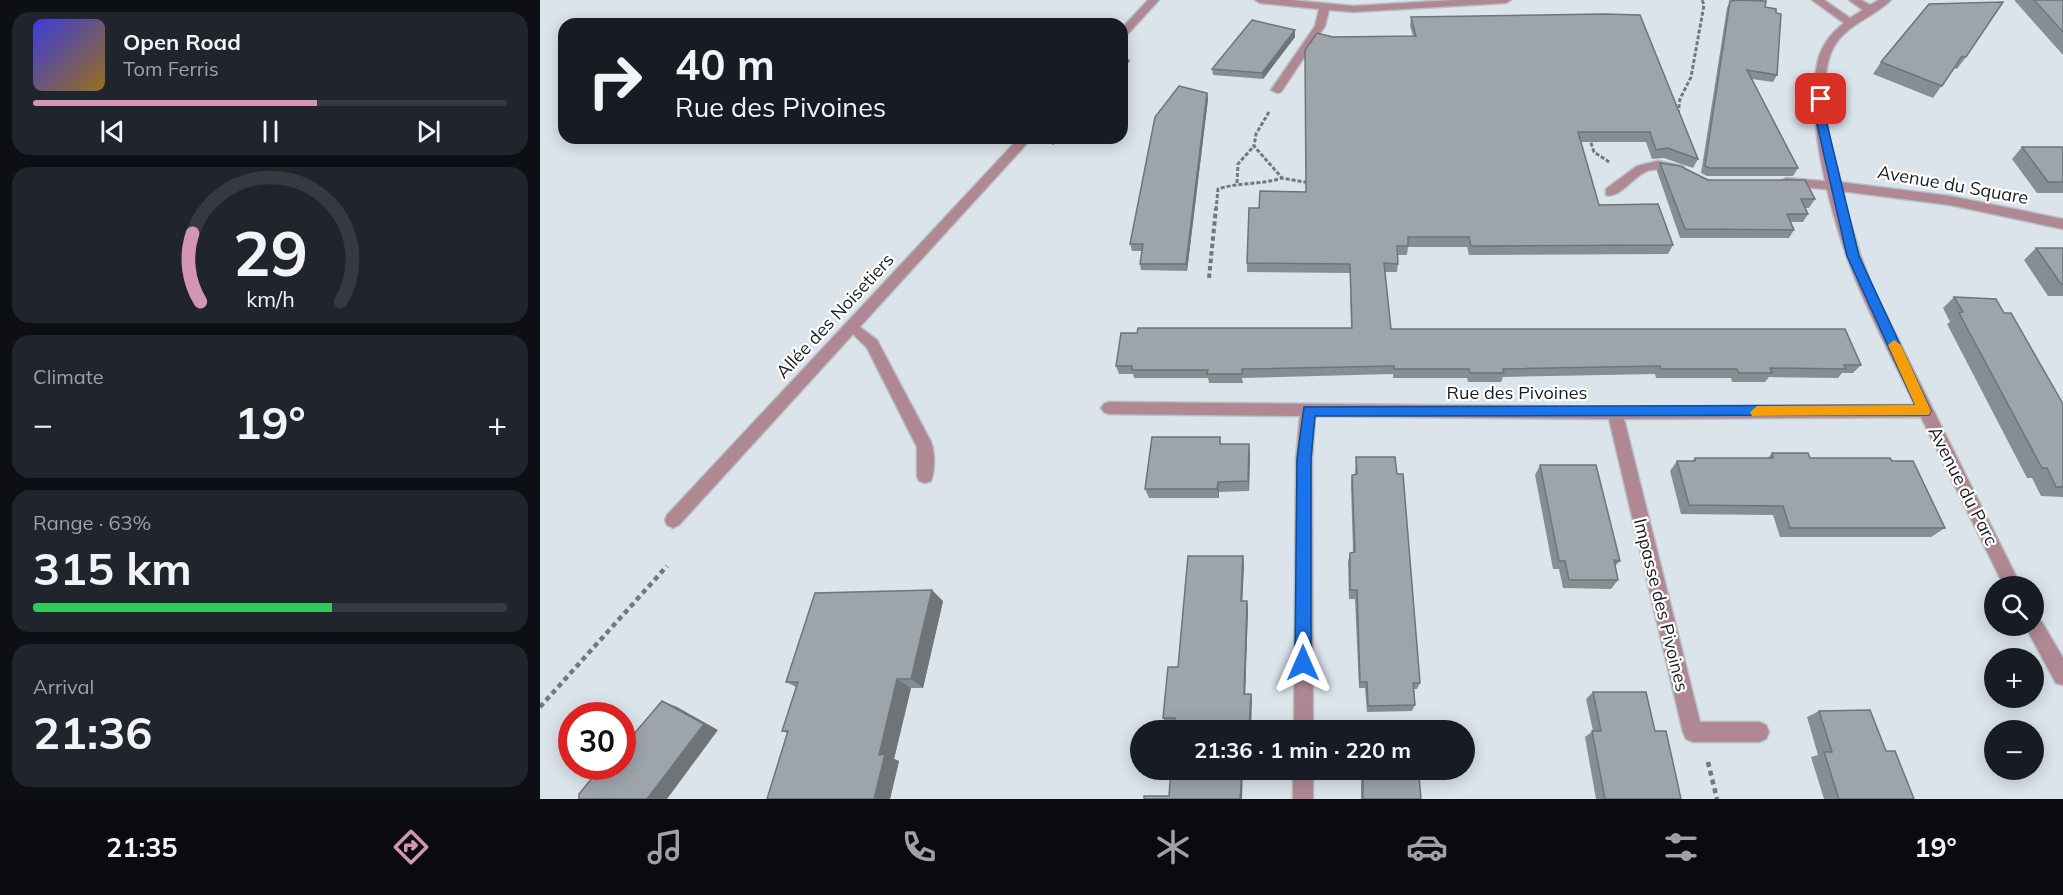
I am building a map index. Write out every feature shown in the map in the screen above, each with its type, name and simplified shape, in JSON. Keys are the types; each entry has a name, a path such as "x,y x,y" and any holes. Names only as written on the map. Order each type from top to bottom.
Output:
{"street":[{"path":"1128,28 1154,0"},
{"path":"1260,0 1353,9 1506,0"},
{"path":"1817,0 1850,23"},
{"path":"1854,0 1871,10"},
{"name":"Avenue du Parc","path":"1886,0 1850,23 1829,45 1820,79 1821,120 1853,256 1924,411 2008,576"},
{"path":"1277,90 1320,26 1324,7"},
{"name":"Allée des Noisetiers","path":"673,520 1020,144"},
{"path":"1610,192 1631,174 1645,166 1663,164 1685,171"},
{"name":"Avenue du Square","path":"1773,182 1807,182 1871,189 1995,208 2063,224"},
{"path":"852,326 873,344 925,447 925,476"},
{"name":"Rue des Pivoines","path":"1109,408 1615,413 1924,411"},
{"path":"1303,720 1304,459 1308,411"},
{"name":"Impasse des Pivoines","path":"1615,413 1693,732 1758,732"},
{"path":"2040,636 2063,676"},
{"path":"1303,780 1303,799"}],"path":[{"path":"1682,122 1677,112 1691,77 1704,4 1702,0"},
{"path":"1237,183 1239,164 1254,146 1256,134 1278,96 1277,90"},
{"path":"1587,130 1594,152 1631,174"},
{"path":"1254,146 1282,178"},
{"path":"1209,278 1218,189 1237,183 1271,182 1282,178 1320,185"},
{"path":"540,707 667,566"}],"building":[{"path":"2034,0 2063,0 2063,32"},
{"path":"1730,1 1766,1 1765,7 1776,9 1776,13 1781,14 1777,75 1747,70 1798,168 1710,168 1705,166"},
{"path":"2003,2 1966,57 1962,56 1942,86 1881,62 1929,4"},
{"path":"1640,15 1698,159 1668,148 1656,150 1650,132 1578,132 1599,205 1658,204 1673,245 1471,246 1469,237 1408,237 1408,246 1397,246 1398,264 1384,263 1391,329 1845,329 1861,365 1844,365 1846,369 1770,368 1772,373 1739,373 1737,369 1661,369 1660,366 1503,369 1504,373 1470,373 1469,369 1394,369 1394,366 1242,369 1242,374 1207,374 1208,370 1132,370 1132,366 1116,366 1121,333 1137,333 1138,328 1352,328 1350,264 1247,263 1249,208 1259,208 1260,191 1306,192 1305,50 1317,33 1333,37 1416,36 1411,17"},
{"path":"1252,20 1295,30 1262,73 1212,69"},
{"path":"1179,86 1207,93 1186,264 1140,264 1143,244 1130,244 1155,117"},
{"path":"2022,147 2063,147 2063,182 2048,182"},
{"path":"1660,163 1680,166 1708,180 1805,180 1815,199 1801,199 1808,214 1787,214 1794,230 1685,229"},
{"path":"2036,248 2063,248 2063,284 2061,284"},
{"path":"1954,297 1996,299 2004,313 2011,313 2063,404 2063,487 2056,487 2047,468 2042,468 1959,313 1963,312"},
{"path":"1152,437 1220,437 1220,444 1249,444 1248,481 1218,482 1217,489 1145,489"},
{"path":"1772,453 1808,453 1810,458 1890,458 1892,461 1913,461 1945,528 1790,528 1783,506 1689,505 1677,461 1695,461 1695,458 1773,458"},
{"path":"1356,457 1395,457 1397,474 1403,474 1420,683 1413,683 1415,705 1368,706 1367,682 1360,682 1357,590 1350,590 1350,553 1355,552 1352,475 1357,474"},
{"path":"1540,465 1596,465 1620,561 1614,560 1618,580 1569,580 1565,561 1559,561"},
{"path":"1188,556 1243,556 1241,601 1247,601 1244,694 1251,694 1250,720 1163,718 1168,667 1178,667"},
{"path":"932,590 911,679 897,679 879,755 885,754 874,799 767,799 788,731 782,731 798,682 786,682 815,593"},
{"path":"1593,692 1646,692 1655,731 1666,731 1681,799 1605,799 1592,731 1601,731"},
{"path":"662,701 704,724 647,799 579,799 579,794 590,780 636,780 636,732"},
{"path":"1870,710 1886,751 1895,751 1914,799 1839,799 1824,752 1832,752 1819,711"},
{"path":"1170,780 1241,780 1240,799 1144,799 1144,796 1169,796"},
{"path":"1363,780 1419,780 1421,799 1363,799"}],"slow traffic":[{"path":"1757,412 1924,411 1894,345"}],"route":[{"path":"1303,663 1304,459 1308,411 1615,413 1924,411 1853,256 1821,120 1821,99"}]}
